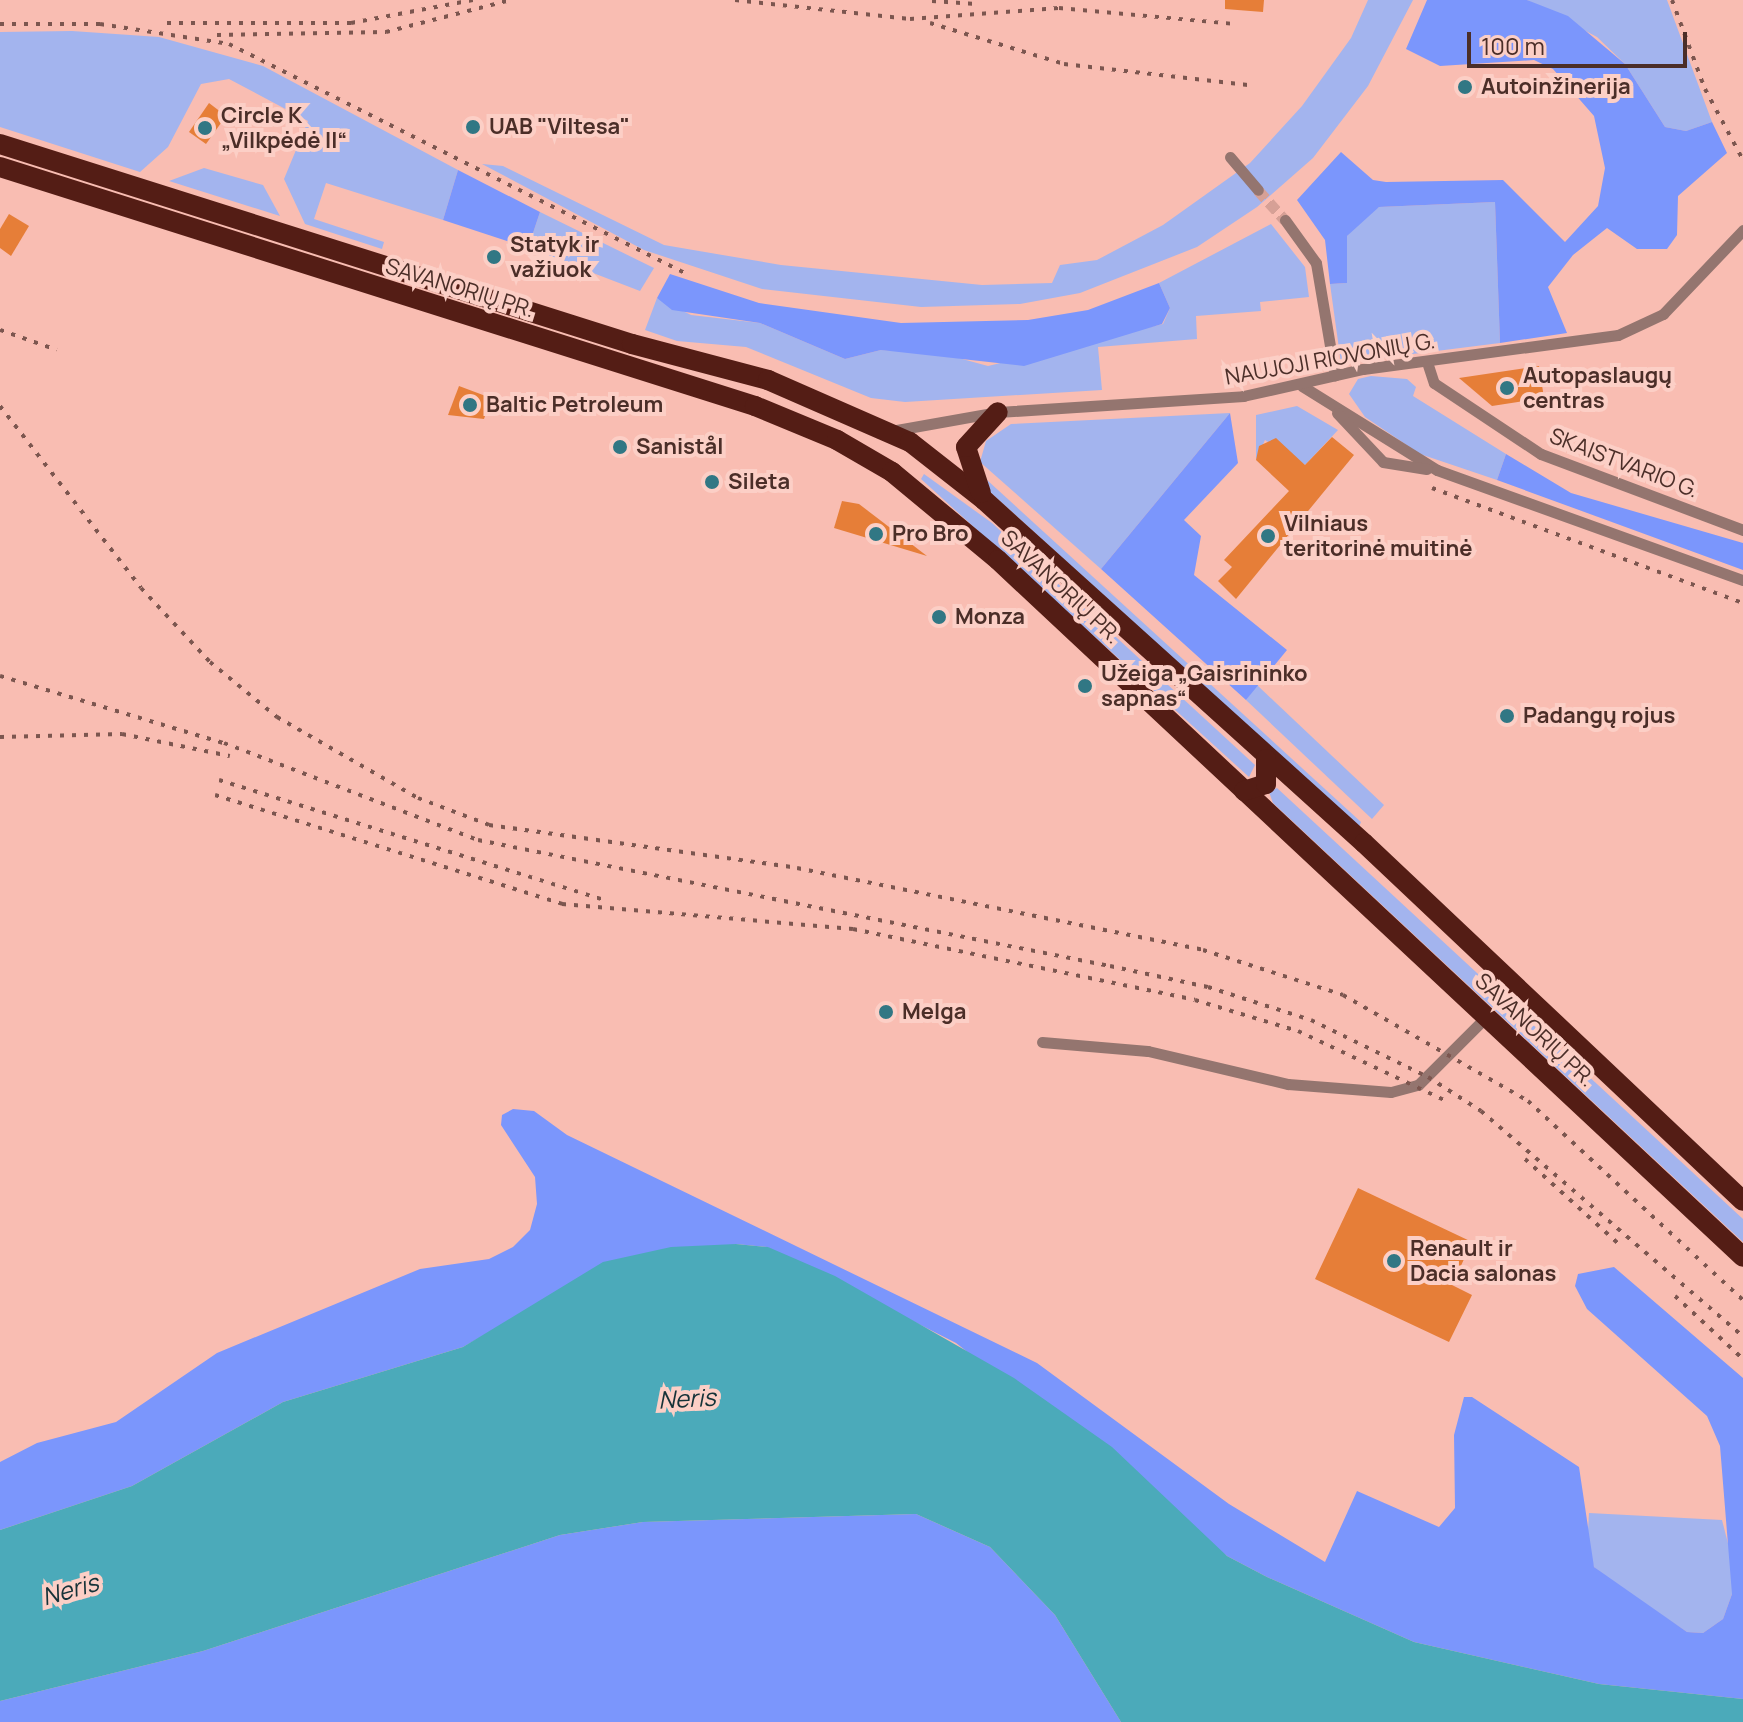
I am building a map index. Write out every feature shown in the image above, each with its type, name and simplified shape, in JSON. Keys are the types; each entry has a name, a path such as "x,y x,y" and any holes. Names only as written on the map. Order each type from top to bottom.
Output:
{"highway":[{"name":"SAVANORIŲ PR.","path":"0,144 632,344 768,380 890,432 984,500 1266,759 1364,843 1743,1201"},
{"name":"SAVANORIŲ PR.","path":"0,167 755,406 862,454 956,523 1743,1257"},
{"path":"984,500 966,447 998,412"},
{"path":"862,454 890,432"},
{"path":"1244,791 1266,784 1266,759"}],"street":[{"path":"1230,157 1258,190"},
{"path":"1285,220 1316,263 1335,375"},
{"name":"NAUJOJI RIOVONIŲ G.","path":"890,432 998,412 1302,386 1335,375 1582,342 1641,326 1686,295 1741,233"},
{"name":"SKAISTVARIO G.","path":"1427,362 1434,383 1541,454 1743,530"},
{"path":"1302,386 1335,410 1437,470 1743,580"},
{"path":"1335,410 1383,462 1437,470"},
{"path":"1042,1042 1148,1051 1288,1084 1391,1092 1418,1085 1486,1017"}],"shaded area":[{"path":"1368,0 1413,0 1368,86 1313,158 1257,207 1197,247 1080,293 1020,304 921,307 762,289 644,250 482,164 503,166 664,245 781,265 982,285 1052,283 1060,265 1097,260 1163,225 1250,163 1302,106 1351,38"},
{"path":"1427,0 1527,0 1568,16 1625,64 1665,127 1686,131 1712,122 1727,153 1678,196 1677,235 1667,249 1637,249 1607,228 1573,255 1548,287 1567,333 1500,343 1495,202 1379,207 1347,236 1347,283 1330,284 1325,240 1297,200 1341,152 1373,180 1503,180 1565,242 1598,206 1605,168 1594,116 1553,69 1534,60 1440,66 1406,49"},
{"path":"1527,0 1667,0 1712,122 1686,131 1665,127 1625,64 1597,37"},
{"path":"72,31 159,37 263,66 458,170 443,220 326,183 314,219 384,242 382,249 305,224 284,179 308,121 229,79 201,84 168,147 140,172 0,127 0,32"},
{"path":"204,168 263,185 280,216 169,181"},
{"path":"458,170 540,212 528,248 443,220"},
{"path":"1495,202 1500,343 1341,363 1330,284 1347,283 1347,236 1364,215 1379,207"},
{"path":"540,212 654,268 640,291 528,248"},
{"path":"1271,224 1305,267 1309,297 1260,302 1261,311 1196,316 1197,339 1098,347 1102,390 905,402 871,398 746,347 677,341 645,330 657,298 691,315 760,323 845,359 881,350 940,353 988,366 1163,324 1170,308 1159,283"},
{"path":"670,274 759,303 901,323 1028,320 1088,310 1159,283 1170,308 1162,324 1024,366 881,350 845,359 760,323 672,310 657,298"},
{"path":"1371,376 1407,379 1416,387 1413,396 1506,454 1497,480 1420,454 1365,417 1349,394 1358,379"},
{"path":"1297,406 1338,430 1305,465 1265,440 1256,460 1256,415"},
{"path":"1230,413 1101,569 980,462 986,441 1011,424"},
{"path":"1230,413 1238,463 1184,520 1201,536 1194,575 1287,650 1246,700 1101,569"},
{"path":"1506,454 1571,493 1743,543 1743,570 1497,480"},
{"path":"924,474 992,523 1255,765 1249,777 921,479"},
{"path":"987,480 1361,822 1359,827 989,491"},
{"path":"1257,685 1384,805 1372,819 1246,700"},
{"path":"1277,788 1743,1219 1743,1242 1273,803 1269,792"},
{"path":"513,1109 534,1111 567,1135 1037,1363 1229,1504 1325,1562 1357,1491 1439,1527 1455,1508 1454,1435 1464,1397 1472,1397 1579,1467 1594,1567 1687,1632 1703,1633 1723,1619 1732,1594 1720,1446 1707,1416 1587,1309 1575,1286 1578,1274 1614,1267 1743,1378 1743,1699 1599,1684 1414,1642 1267,1577 1227,1556 956,1343 767,1247 736,1244 512,1319 463,1347 283,1402 132,1486 0,1530 0,1462 37,1443 116,1422 217,1353 420,1269 489,1259 513,1247 530,1230 537,1204 535,1177 501,1125 502,1115"},
{"path":"1589,1513 1722,1520 1732,1559 1732,1594 1723,1619 1703,1633 1687,1632 1612,1582 1594,1567 1587,1548"},
{"path":"916,1514 990,1547 1055,1615 1121,1722 0,1722 0,1701 203,1651 560,1535 643,1522"}],"water":[{"name":"Neris","path":"736,1244 768,1247 835,1276 1014,1378 1112,1447 1227,1556 1267,1577 1414,1642 1599,1684 1743,1699 1743,1722 1121,1722 1055,1615 990,1547 916,1514 643,1522 560,1535 203,1651 0,1701 0,1530 132,1486 283,1402 463,1347 603,1262 671,1247"}],"building":[{"path":"1225,0 1264,0 1263,12 1225,9"},
{"name":"Circle K „Vilkpėdė II“","path":"209,103 226,116 206,144 189,132"},
{"path":"9,214 29,226 11,256 0,248 0,229"},
{"name":"Autopaslaugų centras","path":"1539,366 1544,398 1492,406 1459,378"},
{"name":"Baltic Petroleum","path":"459,386 491,398 484,419 448,415"},
{"name":"Vilniaus teritorinė muitinė","path":"1332,437 1354,455 1236,599 1218,581 1232,567 1224,560 1289,491 1256,460 1259,446 1276,438 1305,465"},
{"name":"Pro Bro","path":"842,501 859,504 927,556 834,528"},
{"name":"Renault ir Dacia salonas","path":"1358,1188 1472,1242 1452,1285 1472,1295 1449,1342 1315,1279"}],"tunnel":[{"path":"1258,190 1285,220"}],"railway":[{"path":"167,23 351,23 473,0"},
{"path":"217,35 386,32 511,0"},
{"path":"735,0 910,19 1059,8 1236,24"},
{"path":"1672,0 1705,89 1743,160"},
{"path":"932,1 976,4"},
{"path":"930,23 1064,64 1248,85"},
{"path":"0,24 100,24 229,44 685,273"},
{"path":"0,330 57,350"},
{"path":"0,406 141,588 210,662 277,717 418,798 489,825 797,868 1203,950 1343,995 1528,1101 1743,1300"},
{"path":"1432,488 1743,603"},
{"path":"0,676 224,743 478,840 1208,987 1311,1020 1428,1077 1481,1111 1743,1336"},
{"path":"0,737 122,734 230,756"},
{"path":"219,780 605,900"},
{"path":"215,795 562,904 853,929 1195,1000 1298,1031 1444,1100"},
{"path":"1525,1159 1622,1247"},
{"path":"1675,1296 1743,1359"}],"place":[{"name":"Autoinžinerija","path":"1465,87"},
{"name":"UAB \"Viltesa\"","path":"473,127"},
{"name":"Circle K „Vilkpėdė II“","path":"205,128"},
{"name":"Statyk ir važiuok","path":"494,257"},
{"name":"Autopaslaugų centras","path":"1507,388"},
{"name":"Baltic Petroleum","path":"470,405"},
{"name":"Sanistål","path":"620,447"},
{"name":"Sileta","path":"712,482"},
{"name":"Pro Bro","path":"876,534"},
{"name":"Vilniaus teritorinė muitinė","path":"1268,536"},
{"name":"Monza","path":"939,617"},
{"name":"Užeiga „Gaisrininko sapnas“","path":"1085,686"},
{"name":"Padangų rojus","path":"1507,716"},
{"name":"Melga","path":"886,1012"},
{"name":"Renault ir Dacia salonas","path":"1394,1261"}]}
